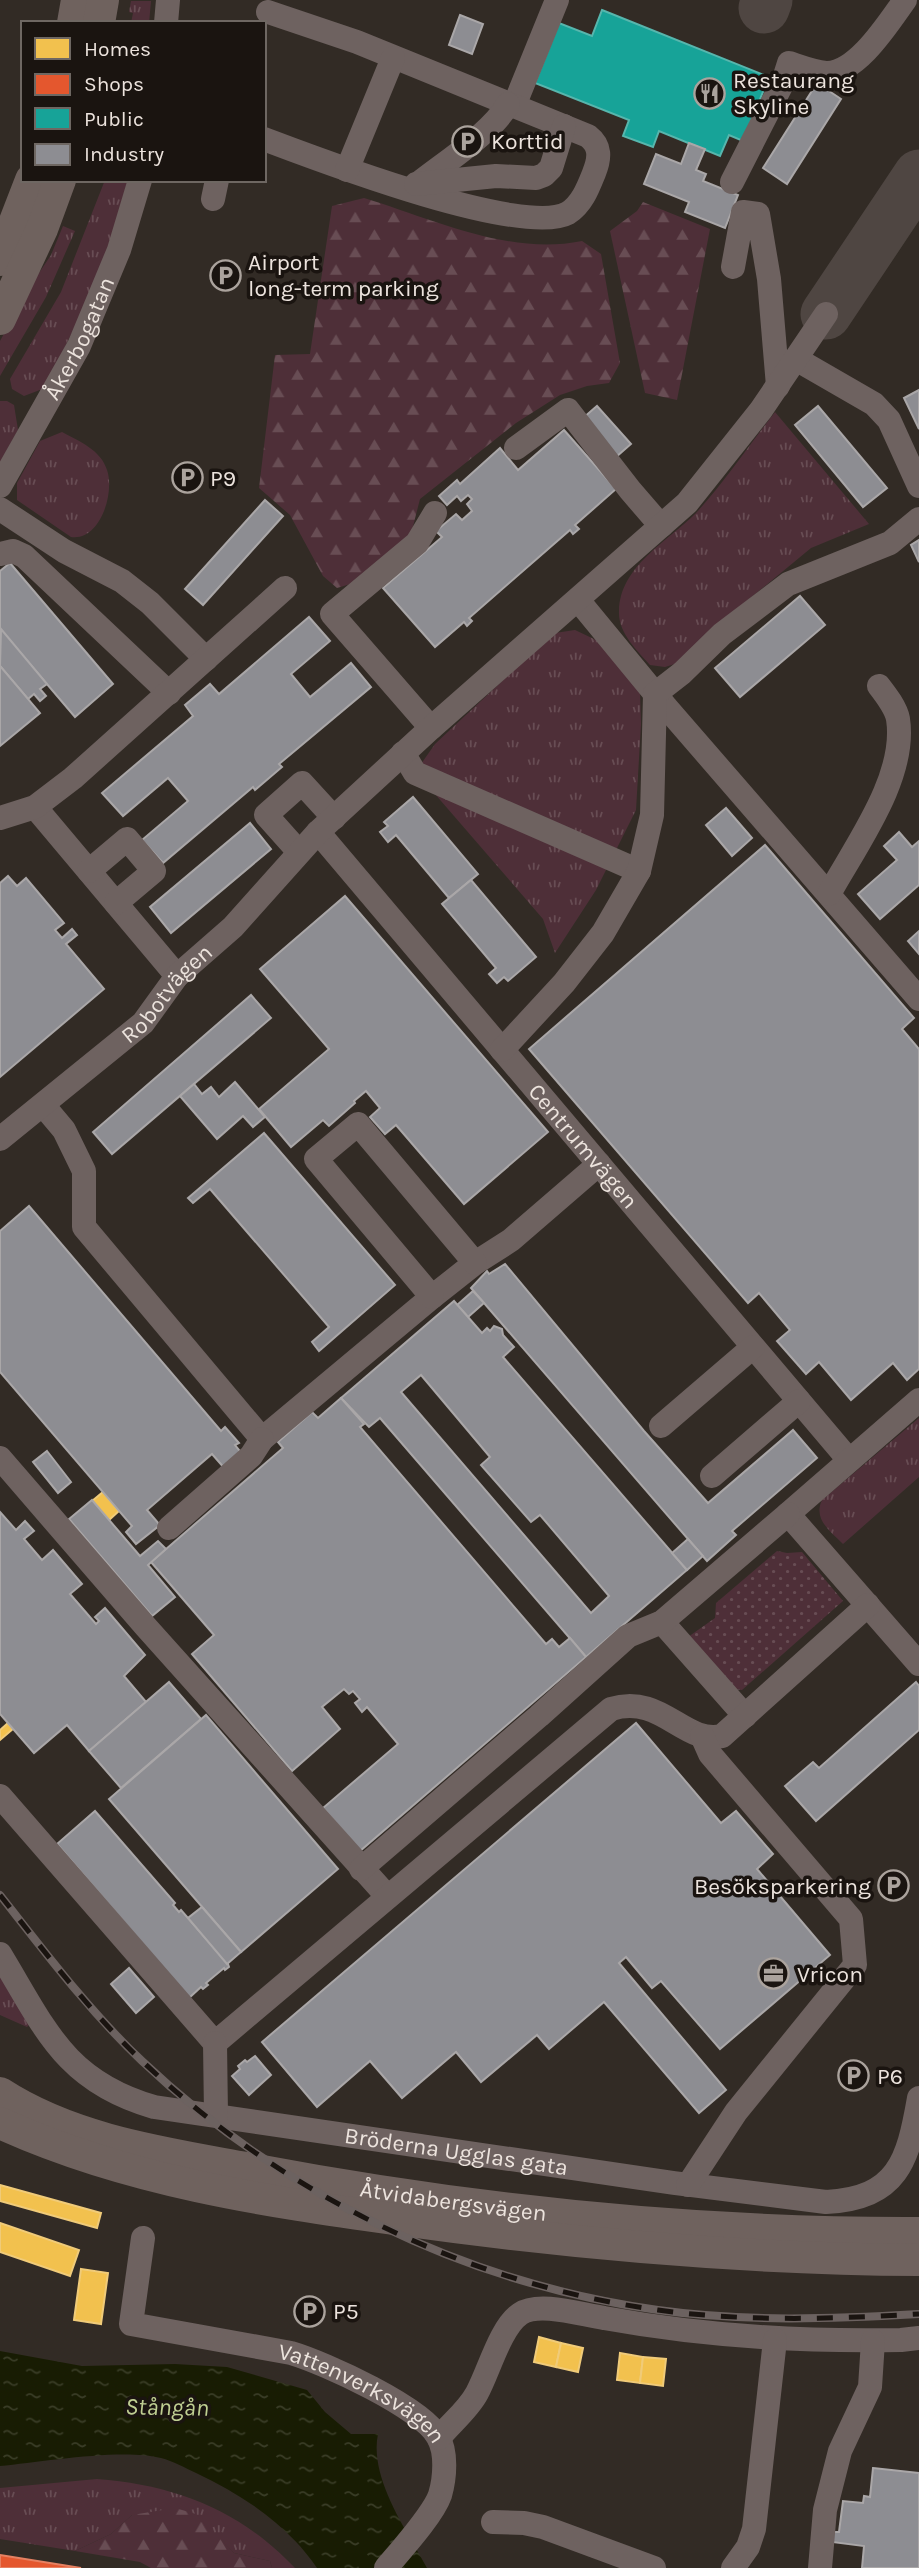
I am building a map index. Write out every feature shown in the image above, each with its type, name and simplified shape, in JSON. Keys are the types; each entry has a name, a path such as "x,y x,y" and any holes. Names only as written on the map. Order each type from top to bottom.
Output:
{"main road":[{"path":"73,21 77,0"},
{"path":"99,21 103,0"},
{"path":"0,260 30,182"},
{"path":"0,319 42,229 59,182"},
{"name":"Åtvidabergsvägen","path":"0,2093 34,2113 140,2147 385,2192 491,2207 634,2221 796,2231 919,2233"},
{"name":"Åtvidabergsvägen","path":"0,2123 68,2151 138,2173 215,2191 329,2210 483,2231 631,2247 792,2258 919,2260"}],"street":[{"path":"166,21 168,0"},
{"path":"409,186 489,127 511,105 557,0"},
{"path":"732,182 783,82 789,63 829,73 853,63 881,35 905,0"},
{"path":"266,140 347,170 540,219 567,214 583,197 597,166 599,153 596,142 588,136 344,38 268,12"},
{"path":"347,170 393,58"},
{"path":"409,186 496,176 536,178 544,175 551,168 564,126"},
{"name":"Åkerbogatan","path":"0,486 79,346 119,250 139,182"},
{"path":"733,267 743,212 758,214 769,279 778,386"},
{"name":"Robotvägen","path":"0,1139 143,1023 177,976 233,927 326,825 431,728 687,503 761,410 826,314"},
{"path":"796,359 874,404 889,421 919,486"},
{"path":"516,448 568,410 661,526"},
{"path":"0,509 64,551 122,581 150,603 206,659"},
{"path":"431,728 332,614 417,543 435,513"},
{"path":"655,694 682,673 722,634 788,584 890,543 919,519"},
{"path":"0,554 13,551 24,556 169,693"},
{"path":"0,818 35,807 73,778 285,588"},
{"path":"578,600 655,694 919,999"},
{"path":"828,894 888,787 897,747 898,717 879,686"},
{"path":"502,1050 564,983 603,933 639,871 652,815 655,694"},
{"path":"403,753 415,773 639,871"},
{"name":"Centrumvägen","path":"299,852 266,815 302,783 326,825 502,1050 849,1460"},
{"path":"35,807 177,976"},
{"path":"89,871 127,839 145,860 154,871 116,903"},
{"path":"43,1105 64,1130 84,1171 84,1227 262,1439"},
{"path":"432,1297 316,1159 358,1124 475,1263"},
{"path":"169,1528 251,1456 262,1439 432,1297 475,1263 511,1240 599,1164"},
{"path":"661,1426 753,1347"},
{"path":"362,1869 628,1636 662,1622 919,1399"},
{"path":"712,1476 799,1401"},
{"path":"0,1458 155,1637 387,1896"},
{"path":"788,1514 919,1664"},
{"path":"215,2043 271,2010 387,1896 611,1709 625,1704 640,1706 654,1710 702,1736 722,1736 868,1605"},
{"path":"662,1622 745,1716"},
{"path":"688,2185 736,2112 855,1965 851,1919 709,1754 702,1736"},
{"path":"0,1796 215,2043 216,2115"},
{"name":"Bröderna Ugglas gata","path":"0,1954 60,2050 79,2070 128,2099 154,2107 688,2185 826,2202 845,2201 873,2194 896,2171 905,2157 919,2098"},
{"name":"Vattenverksvägen","path":"143,2238 131,2324 291,2353 310,2359 340,2371 424,2419 439,2438 476,2395 511,2322 522,2312 530,2310 548,2308 646,2326 775,2340 913,2343"},
{"path":"733,2568 748,2547 754,2529 775,2340"},
{"path":"820,2568 825,2510 840,2451 870,2387 873,2341"},
{"path":"386,2568 439,2497 444,2475 439,2438"},
{"path":"493,2522 543,2527 654,2568"}],"green space":[{"path":"131,1 151,1 149,21 131,21 133,13 129,12"},
{"path":"104,182 127,182 108,248 83,310 45,388 24,396 12,389 10,379 61,292"},
{"path":"364,198 499,240 527,244 582,241 601,254 620,363 609,383 587,386 560,395 516,423 420,499 410,538 357,582 337,588 323,576 290,515 259,488 275,355 310,354 332,206"},
{"path":"643,202 710,229 677,400 645,393 610,231 637,211"},
{"path":"63,226 75,231 46,297 0,376 0,341 27,291 51,255"},
{"path":"0,401 14,405 18,430 0,463"},
{"path":"775,412 869,524 811,548 737,609 678,663 665,667 650,665 629,641 622,627 619,611 621,595 627,581 647,556 696,513"},
{"path":"62,432 100,457 109,480 103,514 90,531 81,536 71,537 17,500 17,483 40,441"},
{"path":"575,630 596,640 640,692 636,810 596,890 555,953 543,919 435,794 421,764 435,744 546,640 555,633"},
{"path":"919,1418 919,1477 843,1544 821,1519 822,1500"},
{"path":"777,1551 802,1552 843,1601 742,1690 731,1689 688,1637 715,1618 716,1603"},
{"path":"0,1975 29,2025 27,2027 0,2015"},
{"path":"97,2479 153,2487 205,2504 252,2530 295,2568 272,2568 270,2561 234,2553 216,2536 132,2515 111,2534 75,2551 0,2539 0,2488"},
{"path":"175,2508 196,2514 234,2553 270,2561 272,2568 151,2568 140,2562 75,2551 111,2534 132,2515"}],"water":[{"name":"Stångån","path":"0,2351 82,2366 175,2364 227,2367 307,2390 325,2412 351,2434 378,2434 377,2451 384,2486 427,2568 317,2568 292,2538 263,2513 214,2482 161,2458 125,2454 104,2455 0,2466"}],"building: Homes":[{"path":"103,1492 119,1511 109,1520 92,1501"},
{"path":"8,1723 13,1729 0,1740 0,1730"},
{"path":"0,2185 101,2213 97,2228 0,2201"},
{"path":"0,2223 79,2250 70,2276 0,2252"},
{"path":"81,2269 108,2273 101,2324 74,2320"},
{"path":"539,2337 561,2343 556,2367 534,2362"},
{"path":"561,2343 583,2348 578,2372 556,2367"},
{"path":"620,2353 643,2357 640,2383 617,2380"},
{"path":"643,2357 666,2359 663,2386 640,2383"}],"building: Shops":[{"path":"0,2555 81,2568 0,2568"}],"building: Public":[{"path":"602,10 769,77 743,141 729,135 720,156 659,131 653,147 623,136 629,120 535,83 559,23 592,36"}],"building: Industry":[{"path":"460,15 483,24 472,54 449,45"},
{"path":"817,83 841,99 787,184 763,168"},
{"path":"689,143 705,149 696,170 706,174 703,181 738,195 725,228 685,212 689,202 644,184 656,154 681,164"},
{"path":"919,390 919,429 904,398"},
{"path":"597,406 631,444 616,457 583,418"},
{"path":"818,406 887,488 863,507 795,425"},
{"path":"564,430 616,489 575,525 579,529 573,534 570,530 469,618 472,621 467,626 464,622 435,647 383,588 442,537 436,531 456,514 462,520 472,511 467,504 472,499 468,495 461,501 457,496 447,505 439,496 457,480 460,484 500,448 518,470"},
{"path":"265,500 283,516 203,605 185,589"},
{"path":"919,540 919,562 911,545"},
{"path":"10,563 113,684 75,717 0,629 0,571"},
{"path":"800,596 825,625 740,697 715,668"},
{"path":"309,617 330,641 291,674 310,697 351,663 371,687 279,764 282,767 255,790 253,787 163,863 142,840 188,801 168,778 123,816 102,793 193,716 185,705 210,684 219,694"},
{"path":"1,629 47,684 40,689 46,696 40,701 34,694 28,699 0,666"},
{"path":"0,666 40,713 0,746"},
{"path":"413,797 478,874 449,898 396,835 388,842 380,832 388,826 384,822"},
{"path":"726,808 752,838 732,856 706,825"},
{"path":"250,823 271,849 171,933 150,907"},
{"path":"899,832 912,847 919,841 919,885 880,919 858,894 897,860 884,846"},
{"path":"765,845 914,1018 902,1029 919,1049 919,1369 907,1380 893,1363 851,1400 819,1362 806,1374 777,1341 790,1330 759,1293 748,1303 529,1049"},
{"path":"8,876 17,886 26,878 64,923 55,930 62,938 72,929 77,935 66,944 104,989 0,1077 0,883"},
{"path":"471,880 536,957 508,981 504,977 497,983 489,974 496,968 442,904"},
{"path":"345,896 548,1132 464,1204 396,1125 385,1134 370,1117 380,1108 366,1091 329,1126 323,1120 291,1147 259,1109 329,1049 260,969"},
{"path":"919,931 919,954 908,941"},
{"path":"251,995 271,1018 112,1154 93,1132"},
{"path":"235,1082 265,1117 253,1127 243,1116 217,1139 180,1096 194,1084 202,1094 211,1087 219,1097"},
{"path":"264,1133 395,1285 319,1351 312,1342 329,1327 210,1189 193,1203 188,1198"},
{"path":"29,1206 221,1431 225,1427 239,1443 235,1445 243,1455 226,1470 212,1454 147,1510 160,1525 136,1544 126,1532 132,1526 0,1372 0,1231"},
{"path":"505,1264 644,1431 708,1503 793,1430 817,1458 732,1531 736,1535 707,1561 471,1288 487,1271 489,1274"},
{"path":"473,1291 484,1303 468,1317 457,1305"},
{"path":"454,1301 482,1333 487,1328 490,1331 494,1326 502,1329 503,1335 514,1347 503,1357 687,1570 586,1657 380,1418 369,1427 341,1398","holes":["421,1375 490,1457 481,1465 531,1522 540,1515 609,1596 591,1613 401,1392"]},
{"path":"341,1398 364,1424 360,1427 546,1644 552,1639 559,1647 570,1638 586,1657 360,1851 323,1808 398,1744 367,1707 362,1712 355,1703 360,1699 353,1691 349,1694 344,1689 322,1707 340,1729 292,1771 192,1654 214,1635 151,1562 283,1448 278,1442 312,1412 318,1418"},
{"path":"47,1451 71,1482 58,1493 33,1462"},
{"path":"92,1500 140,1556 158,1541 166,1549 148,1565 175,1597 152,1616 69,1519"},
{"path":"0,1512 16,1530 25,1521 34,1531 24,1539 42,1560 53,1550 82,1584 70,1594 96,1624 99,1621 95,1617 105,1608 145,1655 124,1676 146,1702 89,1751 67,1725 34,1753 0,1714"},
{"path":"688,1539 703,1556 687,1570 672,1553"},
{"path":"169,1682 201,1719 121,1788 89,1751"},
{"path":"916,1682 919,1686 919,1730 816,1821 785,1786 813,1762 819,1768"},
{"path":"206,1715 338,1869 241,1952 109,1799"},
{"path":"636,1723 721,1823 736,1811 773,1854 757,1869 830,1955 720,2049 661,1981 652,1988 626,1957 619,1963 726,2090 699,2113 604,2002 549,2049 537,2035 481,2082 456,2052 402,2098 370,2061 317,2107 262,2042"},
{"path":"95,1811 175,1903 173,1905 179,1912 181,1910 228,1964 229,1967 225,1970 224,1968 206,1983 208,1985 203,1989 201,1987 189,1998 57,1844"},
{"path":"202,1907 241,1952 227,1964 188,1918"},
{"path":"129,1968 154,1997 136,2013 111,1984"},
{"path":"255,2056 271,2075 249,2095 232,2076 240,2069 238,2066"},
{"path":"873,2468 919,2473 919,2568 862,2568 864,2546 832,2542 833,2532 839,2532 843,2501 863,2503 864,2496 870,2497"}],"taxiway":[{"path":"764,8 767,0"},
{"path":"826,314 919,175"}],"railway":[{"path":"0,1895 104,2022 142,2061 197,2109 255,2153 317,2192 380,2226 447,2255 516,2279 586,2297 658,2310 788,2318 919,2314"}],"place":[{"name":"Restaurang Skyline","path":"710,93"},
{"name":"Korttid","path":"468,141"},
{"name":"Airport long-term parking","path":"225,275"},
{"name":"P9","path":"187,478"},
{"name":"Besöksparkering","path":"894,1886"},
{"name":"Vricon","path":"774,1974"},
{"name":"P6","path":"854,2076"},
{"name":"P5","path":"310,2311"}]}
